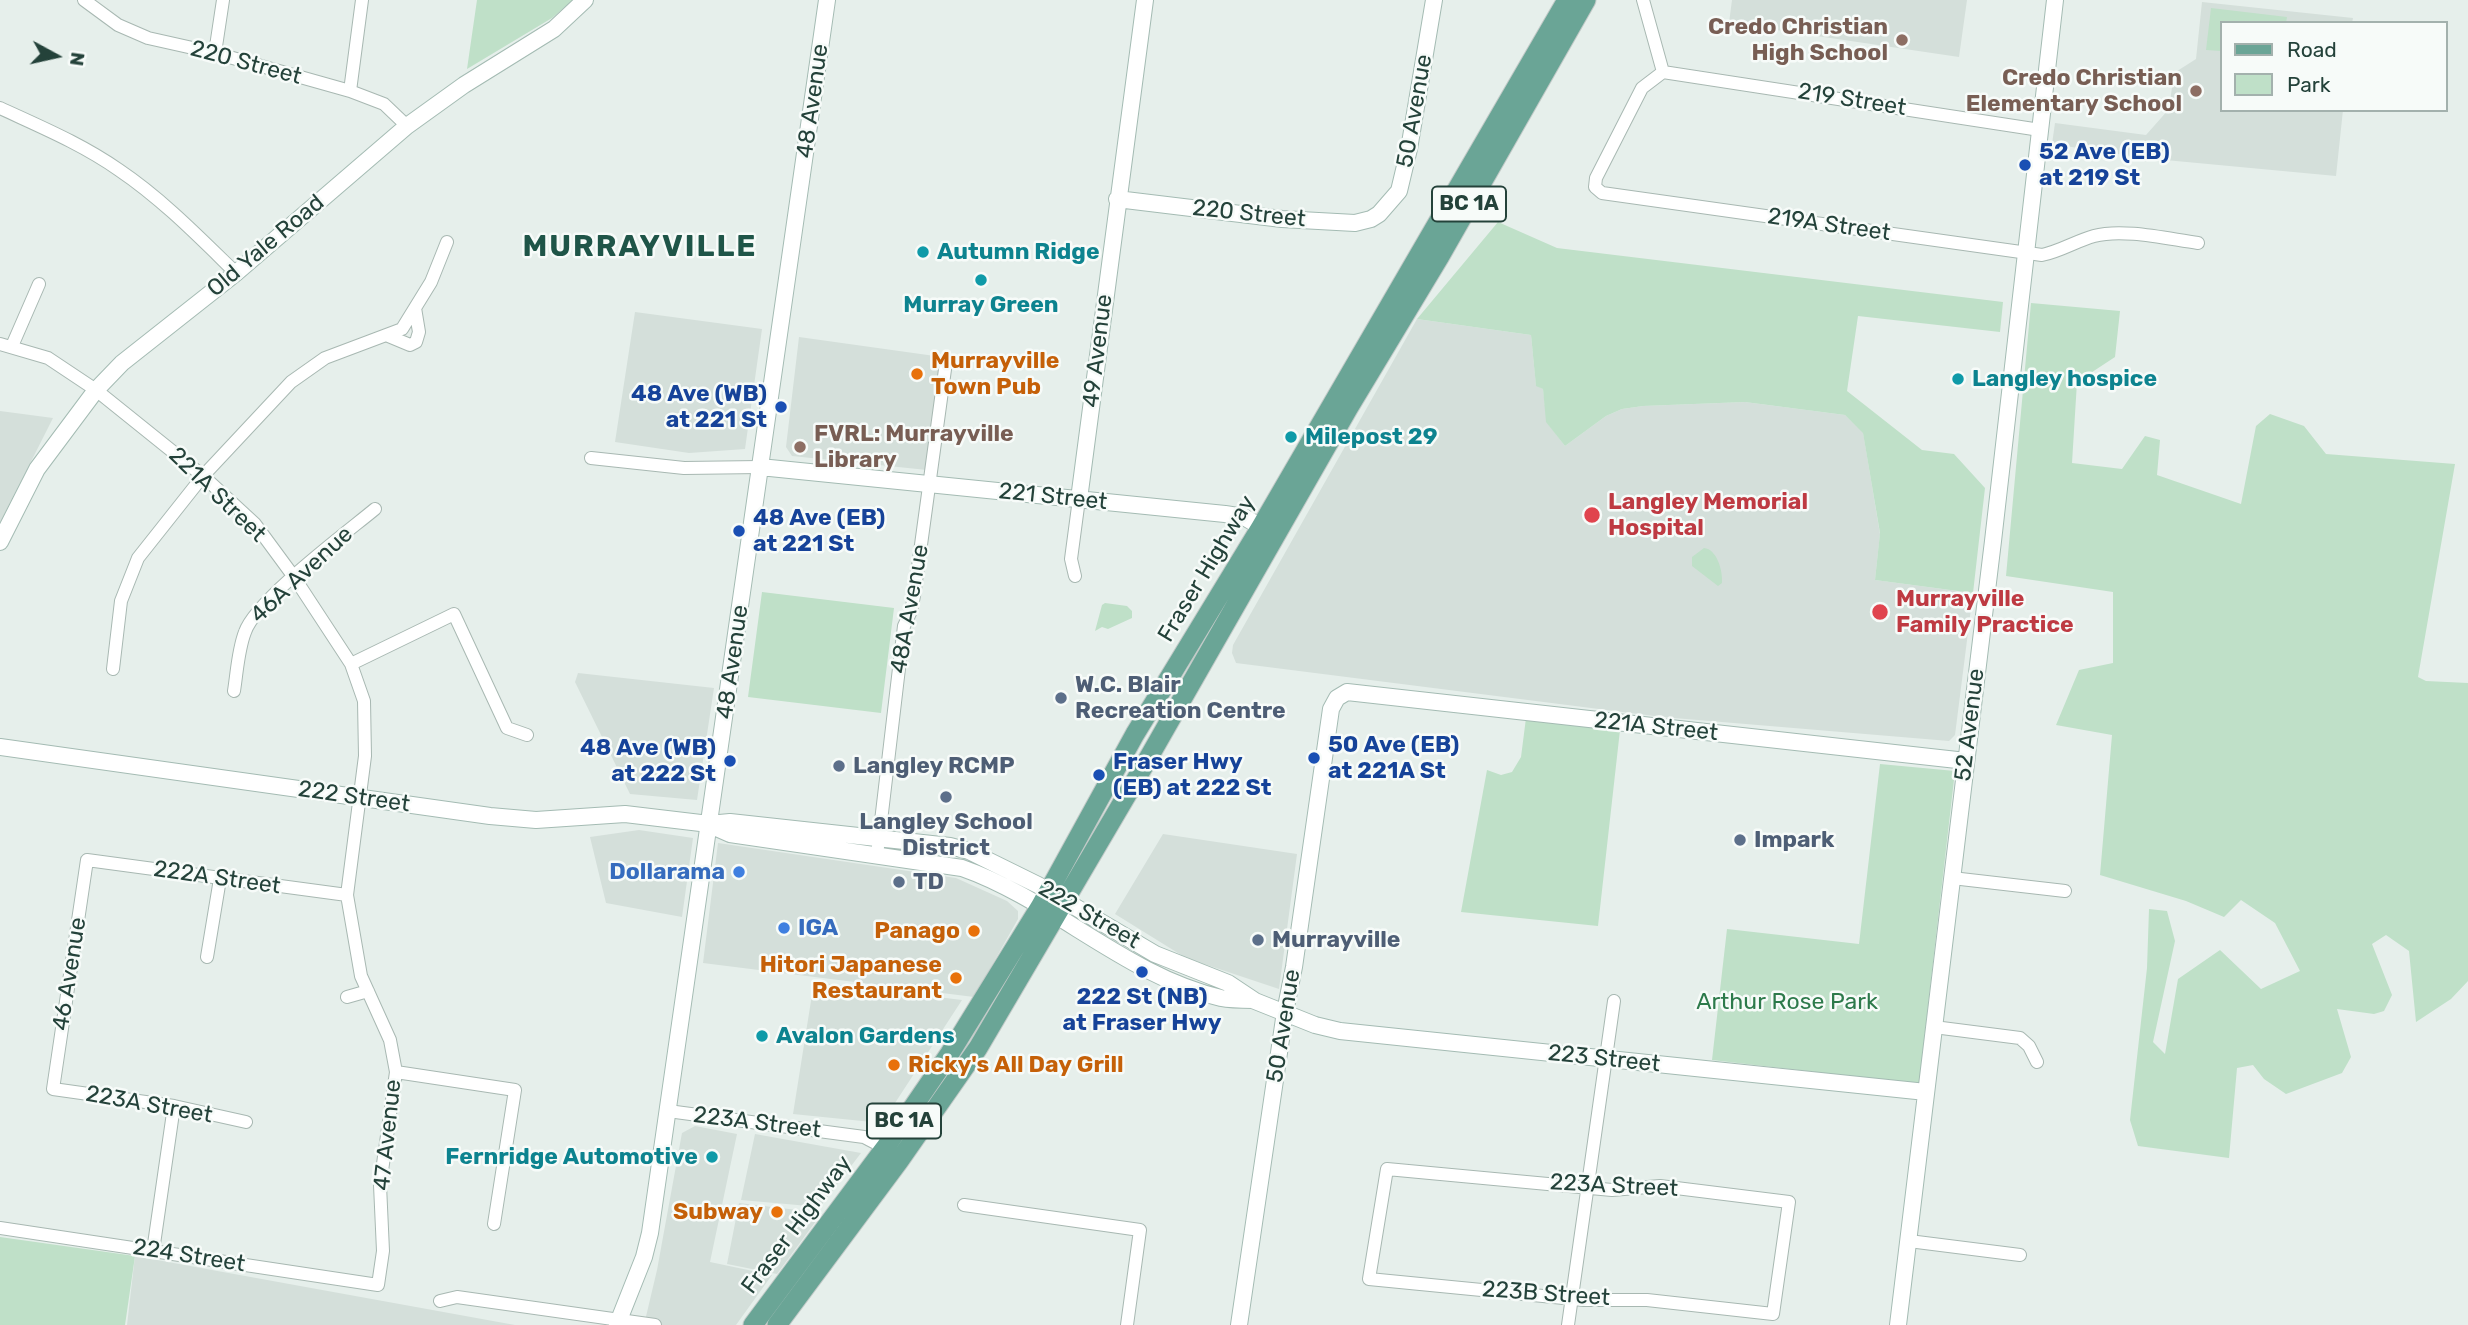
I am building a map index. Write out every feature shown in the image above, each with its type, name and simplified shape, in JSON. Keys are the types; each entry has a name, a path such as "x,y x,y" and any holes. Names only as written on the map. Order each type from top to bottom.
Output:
{"main road":[{"name":"Fraser Highway","path":"777,1325 899,1161 978,1048 1135,734 1261,527 1567,0"},
{"name":"Fraser Highway","path":"753,1325 885,1148 1052,904 1440,256 1586,0"}],"street":[{"name":"220 Street","path":"84,0 118,25 148,38 215,53 350,91 384,104 407,126"},
{"path":"215,53 223,0"},
{"path":"350,91 362,0"},
{"name":"Old Yale Road","path":"0,542 37,469 96,390 122,363 236,273 407,126 464,85 554,29 585,0"},
{"name":"48 Avenue","path":"619,1323 647,1246 827,0"},
{"name":"49 Avenue","path":"1075,576 1071,559 1145,0"},
{"name":"50 Avenue","path":"1379,214 1399,191 1409,149 1434,0"},
{"path":"1643,0 1663,72"},
{"name":"52 Avenue","path":"1898,1325 2055,0"},
{"name":"219 Street","path":"1663,72 2040,130"},
{"name":"219A Street","path":"1663,72 1642,88 1596,178 1595,187 1602,193 2042,255 2093,236 2111,233 2198,243"},
{"path":"0,108 71,140 120,170 174,212 236,273"},
{"name":"220 Street","path":"1117,199 1282,219 1355,223 1379,214"},
{"path":"113,670 121,601 138,558 203,476 292,382 326,358 402,329 431,282 447,242"},
{"path":"6,345 39,284"},
{"path":"387,335 410,345 416,342 419,332 415,308"},
{"name":"221A Street","path":"6,345 48,358 96,390 203,476 255,524 294,577 351,664 364,701 365,756 359,797"},
{"name":"48A Avenue","path":"877,855 904,626 914,596 946,362"},
{"name":"221 Street","path":"591,458 684,468 760,467 1079,499 1240,516 1261,527"},
{"name":"46A Avenue","path":"234,691 244,632 253,615 375,509"},
{"path":"351,664 454,614 507,728 527,735"},
{"name":"50 Avenue","path":"1239,1325 1331,709 1337,698 1347,692"},
{"name":"221A Street","path":"1347,692 1966,761"},
{"name":"222 Street","path":"0,747 536,820 625,814 709,824 730,822 969,850 986,858 1052,904 1173,981 1221,998 1255,1001 1285,1012"},
{"name":"47 Avenue","path":"359,797 347,894 361,976 390,1040 396,1072 380,1185 383,1251 378,1285"},
{"name":"222 Street","path":"709,824 730,834 962,869 1052,904"},
{"name":"222A Street","path":"87,860 347,894"},
{"name":"46 Avenue","path":"53,1089 87,860"},
{"path":"1952,878 2065,891"},
{"path":"207,957 220,879"},
{"path":"347,998 368,990"},
{"path":"1568,1325 1614,1001"},
{"name":"223 Street","path":"1285,1012 1315,1025 1340,1031 1926,1092"},
{"path":"1934,1027 2020,1038 2029,1046 2037,1062"},
{"path":"396,1072 515,1090 494,1224"},
{"name":"223A Street","path":"53,1089 174,1106 246,1122"},
{"path":"153,1251 174,1106"},
{"name":"223A Street","path":"668,1111 864,1137 885,1148"},
{"name":"223A Street","path":"1387,1169 1612,1190 1660,1186 1789,1202 1782,1253"},
{"name":"223B Street","path":"1387,1169 1369,1279 1572,1298 1647,1300 1773,1314 1782,1253"},
{"path":"964,1205 1140,1230 1127,1325"},
{"name":"224 Street","path":"0,1228 378,1285"},
{"path":"1909,1241 2020,1255"},
{"path":"440,1301 457,1297 619,1323 655,1325"}],"shaded area":[{"name":"Credo Christian High School","path":"1732,0 1967,0 1959,57 1729,23"},
{"name":"Credo Christian Elementary School","path":"2202,2 2353,18 2352,21 2220,21 2220,112 2343,112 2336,176 2144,158 2052,144 2055,123 2146,135 2169,109 2174,73 2196,59"},
{"path":"635,312 762,329 745,449 689,453 615,442"},
{"name":"Langley Memorial Hospital","path":"1417,319 1531,335 1536,385 1543,389 1547,422 1565,446 1606,416 1622,409 1643,406 1745,402 1845,415 1863,432 1880,534 1875,580 1973,593 1955,735 1949,741 1662,717 1236,663 1232,653 1233,645"},
{"path":"799,337 942,357 927,470 792,456 786,447"},
{"path":"0,411 53,418 0,523"},
{"path":"578,673 714,688 697,800 630,794 575,682"},
{"path":"639,830 693,838 682,917 606,903 590,837"},
{"path":"1163,834 1297,854 1279,989 1186,958 1115,914"},
{"path":"718,843 956,878 1007,901 1018,911 1018,919 974,997 703,963"},
{"path":"814,982 962,1000 882,1123 793,1114"},
{"path":"695,1126 737,1134 710,1262 772,1275 736,1325 644,1325 682,1133"},
{"path":"755,1134 861,1153 820,1207 741,1200"},
{"path":"739,1203 822,1213 777,1274 727,1264"},
{"path":"135,1256 515,1325 127,1325"}],"green space":[{"path":"477,0 573,0 552,18 467,69"},
{"path":"2211,8 2287,17 2286,21 2220,21 2220,51 2206,50"},
{"path":"1498,222 1557,248 2003,302 2000,332 1858,316 1847,391 1922,450 1954,454 1985,488 1973,593 1875,580 1880,533 1863,433 1845,415 1745,402 1643,406 1622,409 1606,416 1565,446 1546,422 1543,389 1536,386 1531,335 1417,319"},
{"path":"2031,303 2120,311 2115,357 2077,382 2072,463 2122,469 2145,436 2160,440 2157,475 2241,504 2256,426 2270,414 2304,426 2326,454 2455,464 2418,677 2426,681 2468,683 2468,981 2451,999 2416,1022 2409,951 2386,935 2372,944 2392,995 2384,1011 2374,1014 2337,1009 2351,1057 2342,1073 2286,1094 2264,1079 2253,1065 2237,1068 2229,1158 2138,1146 2130,1120 2147,968 2149,909 2167,911 2175,941 2153,1042 2165,1054 2178,979 2220,950 2261,989 2300,971 2275,923 2241,900 2224,917 2186,901 2100,875 2112,735 2056,725 2079,670 2113,663 2113,592 2006,576"},
{"path":"1704,548 1709,549 1718,561 1722,583 1718,586 1692,566 1692,557"},
{"path":"762,592 894,608 881,713 748,697"},
{"path":"1105,603 1127,606 1132,611 1132,618 1108,629 1102,627 1095,631 1102,605"},
{"path":"1526,718 1620,730 1598,926 1461,912 1487,770 1501,775 1512,772 1521,757"},
{"name":"Arthur Rose Park","path":"1880,764 1955,771 1919,1084 1712,1060 1727,929 1859,944"},
{"path":"0,1237 135,1256 125,1325 0,1325"}],"place":[{"name":"Credo Christian High School","path":"1902,40"},
{"name":"Credo Christian Elementary School","path":"2196,91"},
{"name":"52 Ave (EB) at 219 St","path":"2025,165"},
{"name":"Autumn Ridge","path":"923,252"},
{"name":"Murray Green","path":"981,280"},
{"name":"Murrayville Town Pub","path":"917,374"},
{"name":"Langley hospice","path":"1958,379"},
{"name":"48 Ave (WB) at 221 St","path":"781,407"},
{"name":"Milepost 29","path":"1291,437"},
{"name":"FVRL: Murrayville Library","path":"800,447"},
{"name":"Langley Memorial Hospital","path":"1592,515"},
{"name":"48 Ave (EB) at 221 St","path":"739,531"},
{"name":"Murrayville Family Practice","path":"1880,612"},
{"name":"W.C. Blair Recreation Centre","path":"1061,698"},
{"name":"50 Ave (EB) at 221A St","path":"1314,758"},
{"name":"48 Ave (WB) at 222 St","path":"730,761"},
{"name":"Langley RCMP","path":"839,766"},
{"name":"Fraser Hwy (EB) at 222 St","path":"1099,775"},
{"name":"Langley School District","path":"946,797"},
{"name":"Impark","path":"1740,840"},
{"name":"Dollarama","path":"739,872"},
{"name":"TD","path":"899,882"},
{"name":"IGA","path":"784,928"},
{"name":"Panago","path":"974,931"},
{"name":"Murrayville","path":"1258,940"},
{"name":"222 St (NB) at Fraser Hwy","path":"1142,972"},
{"name":"Hitori Japanese Restaurant","path":"956,978"},
{"name":"Avalon Gardens","path":"762,1036"},
{"name":"Ricky's All Day Grill","path":"894,1065"},
{"name":"Fernridge Automotive","path":"712,1157"},
{"name":"Subway","path":"777,1212"}],"district":[{"name":"MURRAYVILLE","path":"640,247"}]}
